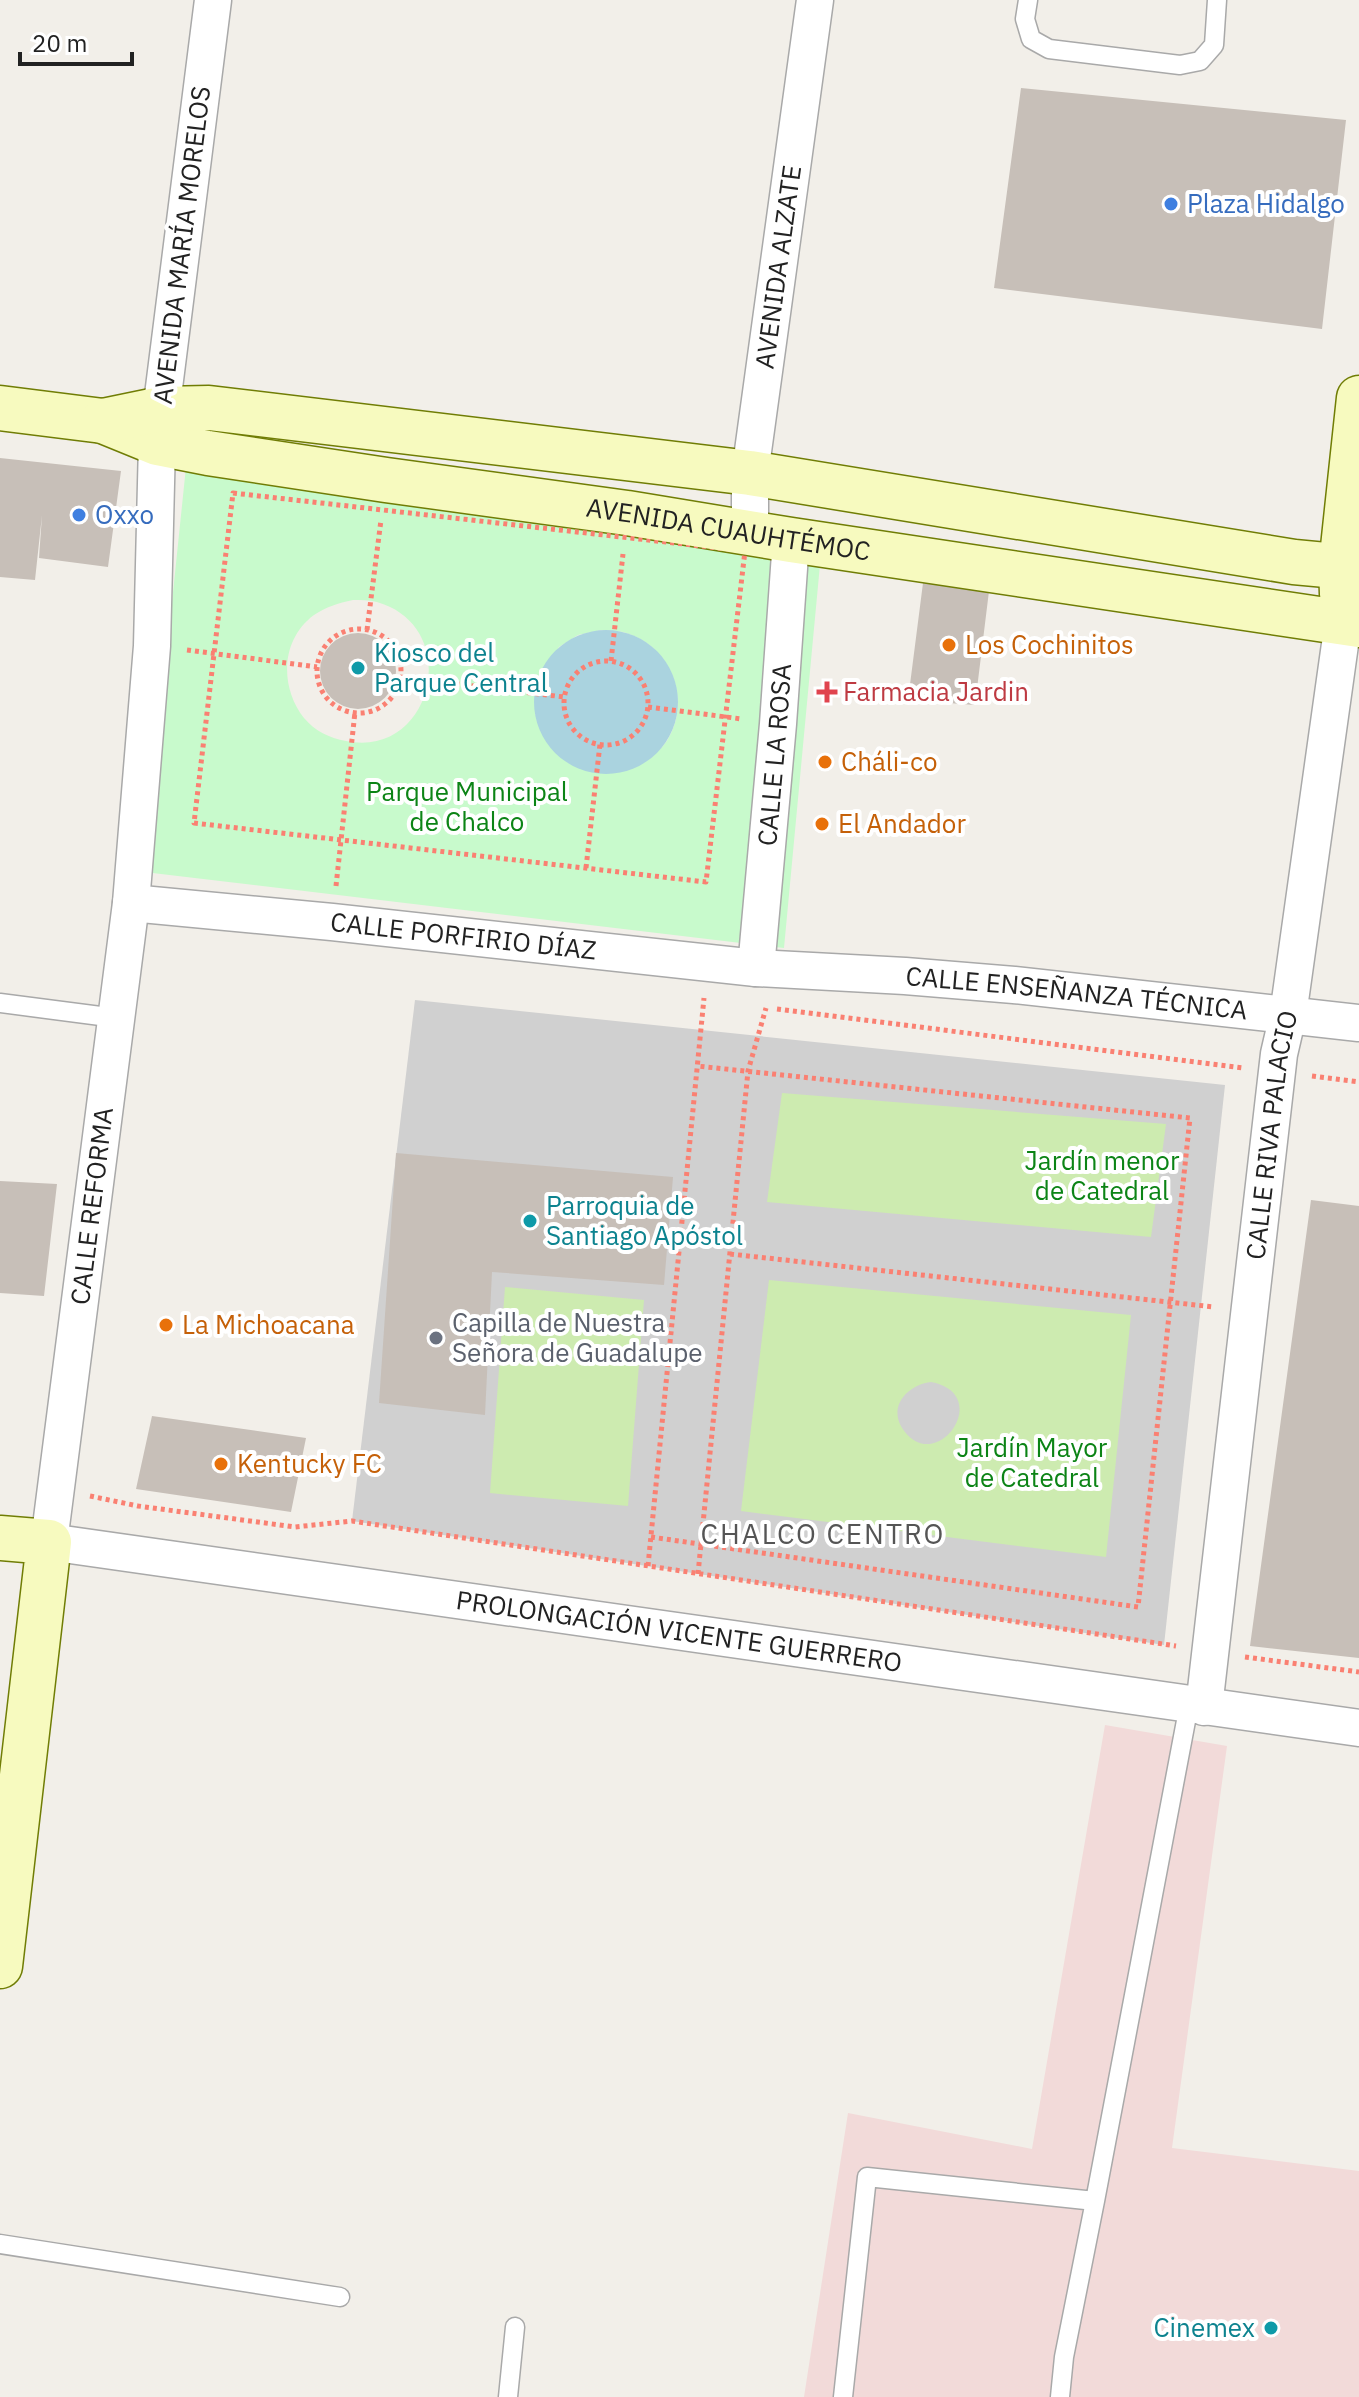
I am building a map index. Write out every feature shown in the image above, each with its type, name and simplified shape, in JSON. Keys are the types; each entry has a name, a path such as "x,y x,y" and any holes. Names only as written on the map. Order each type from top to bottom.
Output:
{"main road":[{"name":"CALLE RIVA PALACIO","path":"1351,624 1350,567 1359,398"},
{"name":"AVENIDA CUAUHTÉMOC","path":"0,408 159,426 384,495 625,534 770,537 1351,624"},
{"name":"AVENIDA CUAUHTÉMOC","path":"159,426 209,408 750,473 1294,562 1350,567"},
{"name":"PROLONGACIÓN VICENTE GUERRERO","path":"0,1538 49,1542"},
{"name":"CALLE REFORMA","path":"0,1966 49,1542"}],"street":[{"name":"AVENIDA MARÍA MORELOS","path":"159,426 213,0"},
{"name":"AVENIDA ALZATE","path":"770,537 750,473 815,0"},
{"name":"CALLE REFORMA","path":"49,1542 131,903 152,646 159,426"},
{"name":"CALLE LA ROSA","path":"756,968 778,724 770,537"},
{"name":"CALLE RIVA PALACIO","path":"1197,1706 1211,1652 1277,1072 1351,624"},
{"name":"CALLE PORFIRIO DÍAZ","path":"131,903 795,970"},
{"name":"CALLE ENSEÑANZA TÉCNICA","path":"795,970 1014,985 1359,1023"},
{"name":"PROLONGACIÓN VICENTE GUERRERO","path":"49,1542 1359,1728"}],"lane":[{"path":"1028,0 1025,19 1031,39 1049,49 1180,65 1200,61 1214,45 1217,0"},
{"path":"0,1003 116,1018"},
{"path":"1060,2397 1066,2344 1197,1706"},
{"path":"843,2397 867,2177 1095,2201"},
{"path":"0,2244 340,2297"},
{"path":"508,2397 515,2327"}],"path":[{"path":"233,493 384,495 745,551 706,882 194,823 233,493"},
{"path":"367,630 384,495"},
{"path":"611,661 625,534"},
{"path":"350,629 378,633 389,641 401,666 395,693 386,704 374,711 355,712 334,705 324,696 318,683 317,667 326,644 350,629"},
{"path":"152,646 317,667"},
{"path":"597,661 611,661 636,673 644,685 648,707 642,725 633,735 607,745 581,737 571,727 565,715 564,697 573,676 584,666 597,661"},
{"path":"400,677 564,697"},
{"path":"648,707 778,724"},
{"path":"332,922 355,712"},
{"path":"586,868 600,744"},
{"path":"648,1566 707,963"},
{"path":"704,1001 714,1003"},
{"path":"698,1574 748,1071 766,1008 1359,1082"},
{"path":"651,1537 1138,1607 1190,1118 697,1066"},
{"path":"730,1254 1250,1311"},
{"path":"56,1489 138,1506 295,1527 352,1521 1359,1672"}],"shaded area":[{"path":"415,1000 1225,1085 1164,1645 352,1521"},
{"path":"1105,1725 1227,1746 1172,2148 1359,2171 1359,2397 804,2397 848,2113 1032,2149"}],"green space":[{"name":"Parque Municipal de Chalco","path":"186,467 821,554 784,948 144,872","holes":["353,600 377,602 404,616 421,637 428,662 427,688 417,712 400,730 376,741 346,741 318,730 296,706 288,679 290,651 303,625 323,610","601,630 623,632 641,640 665,661 672,676 677,691 675,723 666,742 651,758 535,715 535,690 559,647 578,635"]},
{"name":"Jardín menor de Catedral","path":"782,1093 1166,1124 1151,1237 767,1202"},
{"name":"Jardín Mayor de Catedral","path":"769,1280 1131,1315 1106,1557 741,1511","holes":["931,1382 949,1389 958,1401 959,1414 954,1427 944,1438 932,1444 918,1442 905,1432 898,1407 907,1393"]},
{"path":"505,1287 644,1300 628,1506 490,1493"}],"water":[{"path":"606,630 633,636 657,651 672,675 678,702 672,729 657,753 633,768 606,774 579,768 555,753 540,729 534,702 540,675 555,651 579,636"}],"building":[{"name":"Plaza Hidalgo","path":"1021,88 1346,120 1322,329 994,288"},
{"path":"0,458 121,471 108,567 39,558 42,515 35,580 0,577"},
{"name":"Los Cochinitos","path":"923,583 989,591 975,705 908,700"},
{"name":"Kiosco del Parque Central","path":"358,633 373,636 385,644 393,656 396,671 393,686 385,698 373,706 358,709 343,706 331,698 323,686 320,671 323,656 331,644 343,636"},
{"name":"Parroquia de Santiago Apóstol","path":"396,1153 673,1177 664,1285 492,1272 485,1415 379,1403"},
{"path":"0,1181 57,1184 44,1296 0,1293"},
{"path":"1311,1200 1359,1206 1359,1658 1250,1646"},
{"name":"Kentucky FC","path":"152,1416 306,1438 291,1512 136,1489"}],"place":[{"name":"Plaza Hidalgo","path":"1171,204"},
{"name":"Oxxo","path":"79,515"},
{"name":"Los Cochinitos","path":"949,645"},
{"name":"Kiosco del Parque Central","path":"358,668"},
{"name":"Farmacia Jardin","path":"827,692"},
{"name":"Cháli-co","path":"825,762"},
{"name":"El Andador","path":"822,824"},
{"name":"Parroquia de Santiago Apóstol","path":"530,1221"},
{"name":"La Michoacana","path":"166,1325"},
{"name":"Capilla de Nuestra Señora de Guadalupe","path":"436,1338"},
{"name":"Kentucky FC","path":"221,1464"},
{"name":"Cinemex","path":"1271,2328"}],"district":[{"name":"CHALCO CENTRO","path":"823,1534"}]}
